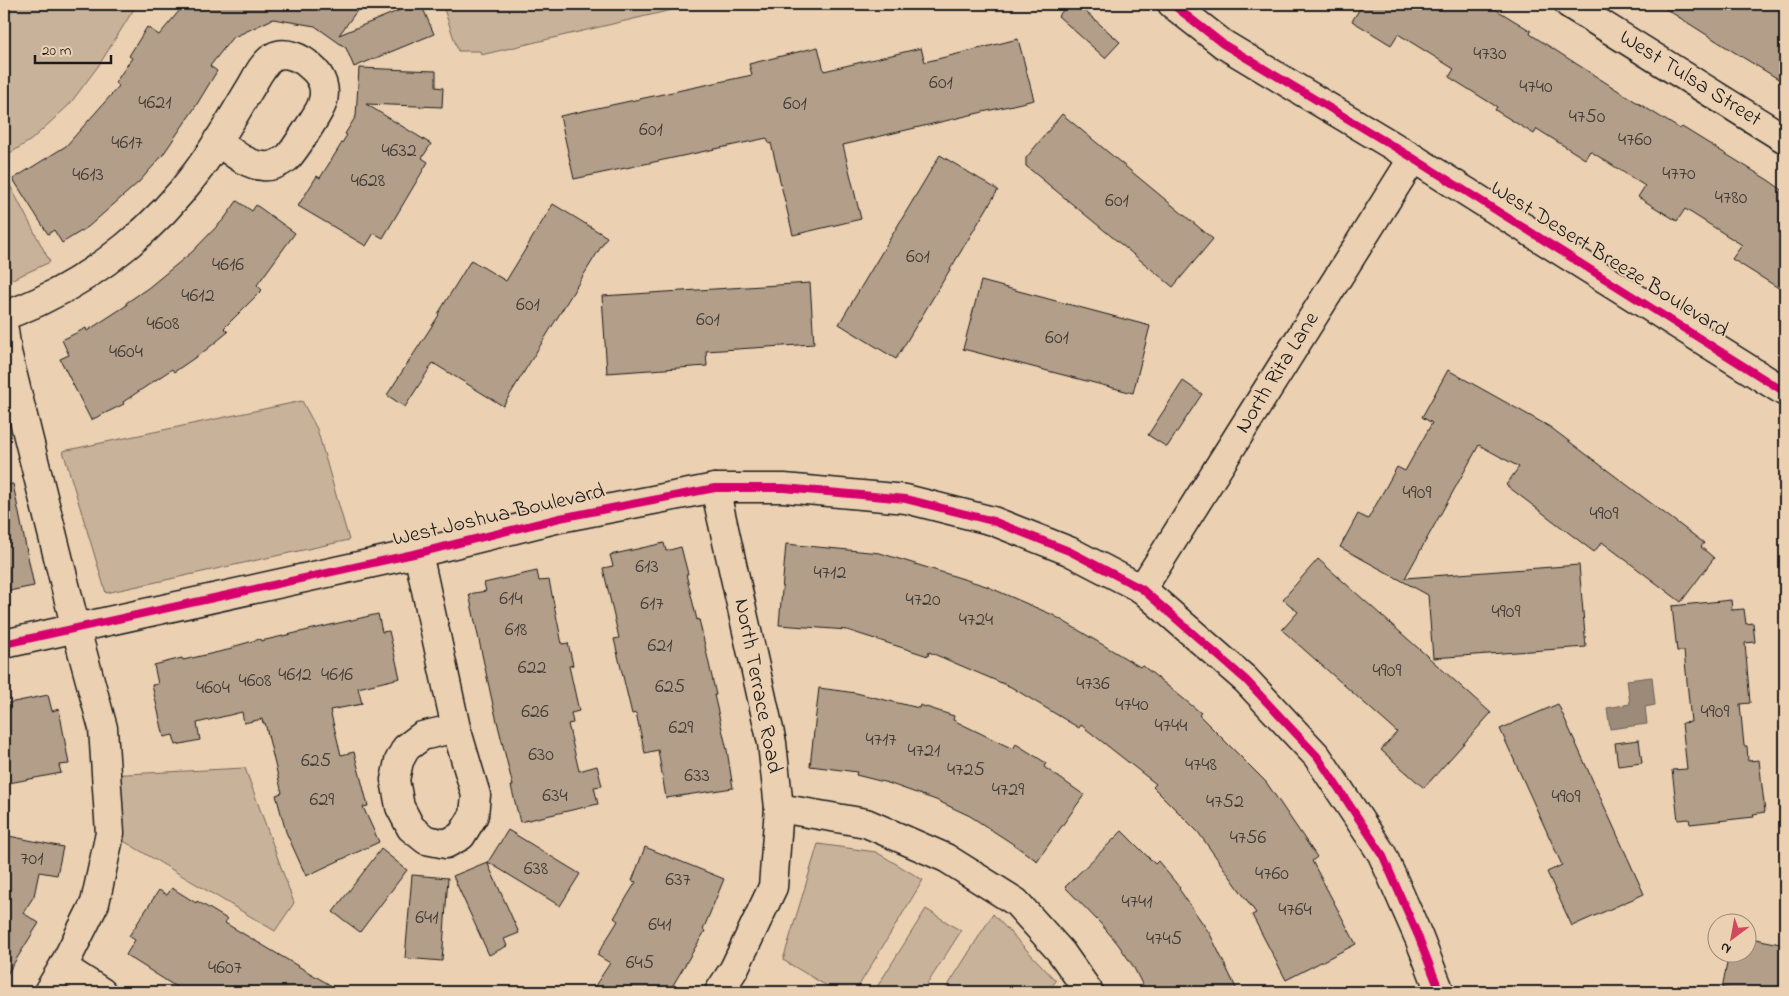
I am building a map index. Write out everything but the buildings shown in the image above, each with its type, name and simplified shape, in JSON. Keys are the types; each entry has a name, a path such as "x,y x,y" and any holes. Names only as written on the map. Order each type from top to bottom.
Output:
{"street":[{"name":"West Desert Breeze Boulevard","path":"1172,4 1223,44 1413,158 1785,392"},
{"name":"West Tulsa Street","path":"1569,4 1785,139"},
{"path":"4,316 43,300 86,275 150,225 176,198 197,172 217,141"},
{"name":"North Rita Lane","path":"1142,589 1413,158"},
{"path":"4,330 7,352 76,629 103,728 110,833 95,903 63,967 48,992"},
{"name":"West Joshua Boulevard","path":"4,644 418,553 560,518 715,488 784,488 906,499 994,521 1069,551 1142,589 1246,680 1316,756 1382,854 1419,938 1440,992"},
{"name":"North Terrace Road","path":"715,488 772,743 778,808 773,886 734,969 720,992"},
{"path":"418,553 456,728"},
{"path":"778,808 866,823 946,858 1016,902 1061,952 1089,992"},
{"path":"63,967 102,992"}],"shaded area":[{"path":"4,4 137,4 99,65 69,105 31,140 4,157"},
{"path":"439,4 697,4 481,55 480,51 458,51 445,12"},
{"path":"4,174 50,262 4,283"},
{"path":"302,401 317,429 349,540 106,593 63,451"},
{"path":"1652,677 1655,705 1645,707 1647,724 1610,729 1607,708 1630,704 1627,680"},
{"path":"245,768 294,903 275,931 112,834 107,775"},
{"path":"818,844 876,852 923,880 855,992 837,992 783,960"},
{"path":"926,909 961,931 922,992 886,992 877,987"},
{"path":"993,914 1056,981 1047,992 944,992"}],"cycle path":[{"path":"1172,4 1223,44 1413,158 1785,392"},
{"path":"4,644 418,553 560,518 715,488 784,488 906,499 993,521 1069,551 1142,589 1246,680 1317,756 1382,854 1419,938 1440,992"}]}
